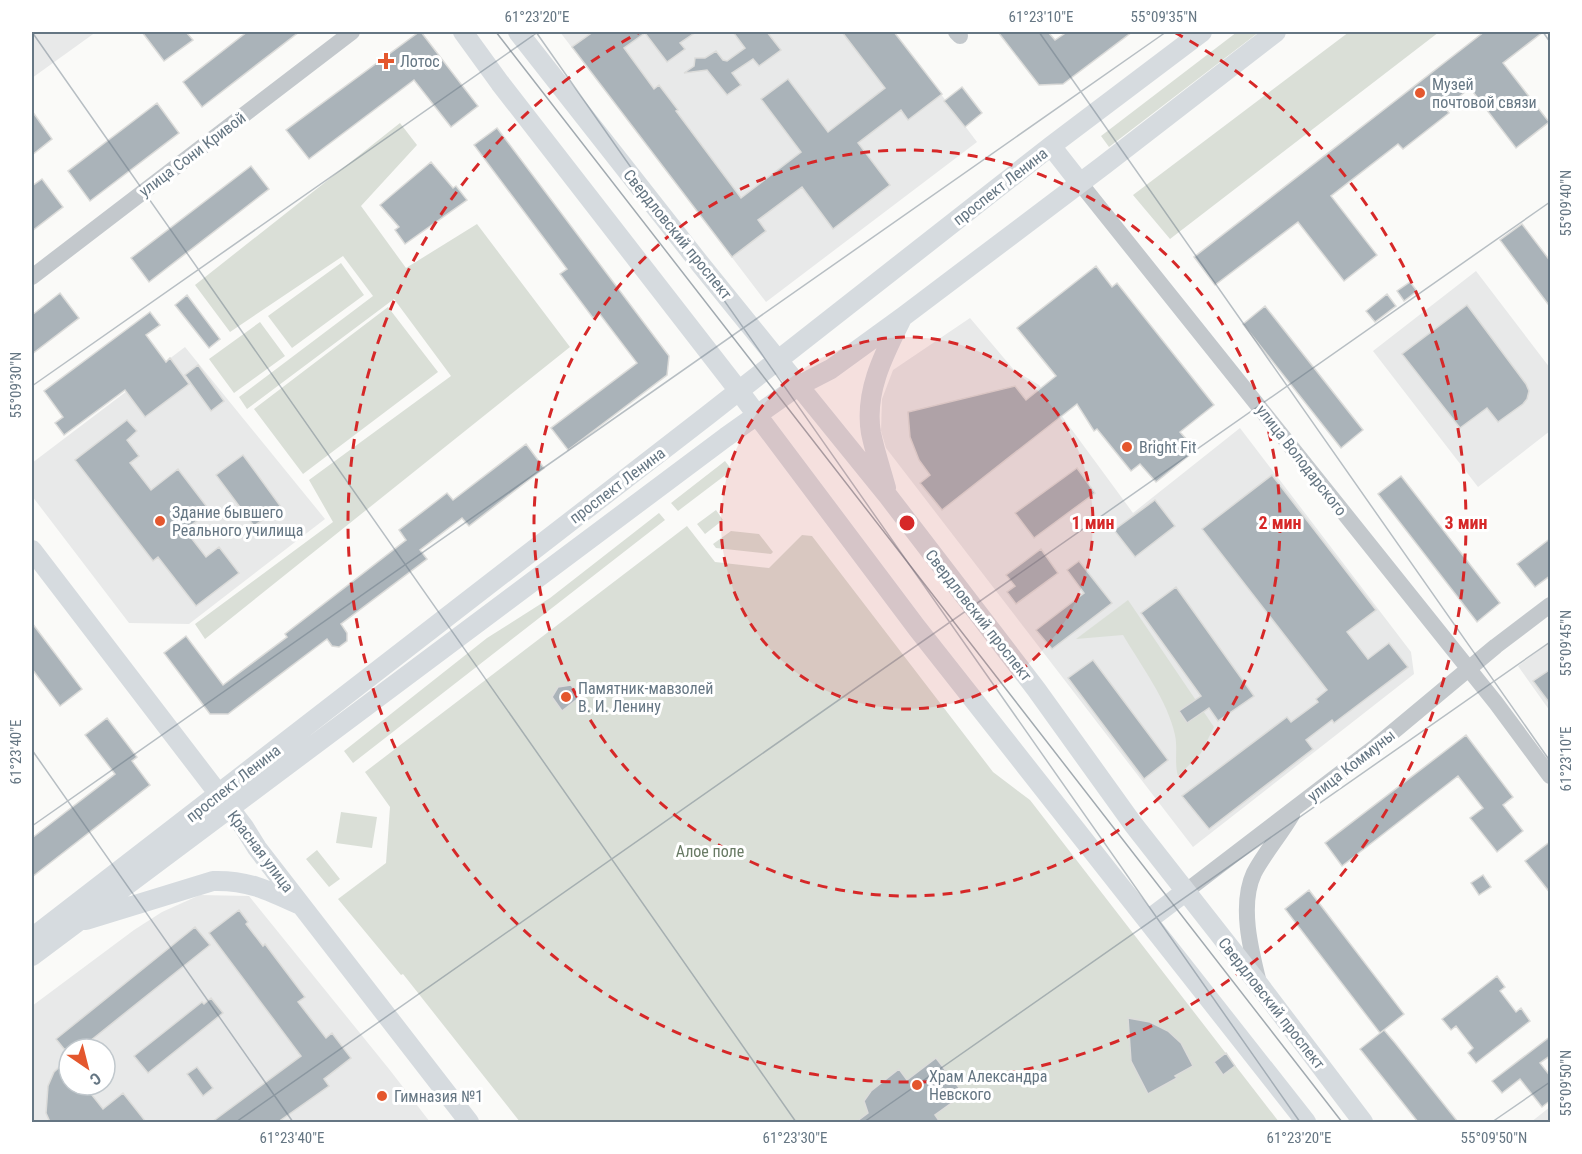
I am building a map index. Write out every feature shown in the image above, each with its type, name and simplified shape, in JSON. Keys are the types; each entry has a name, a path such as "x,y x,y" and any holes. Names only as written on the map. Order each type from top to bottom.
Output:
{"main road":[{"path":"463,32 739,391 917,628 1306,1122"},
{"name":"Свердловский проспект","path":"518,32 777,361 888,496 1036,689 1133,824 1363,1122"},
{"name":"проспект Ленина","path":"32,956 223,800 739,391 1051,146 1202,32"},
{"name":"проспект Ленина","path":"32,938 756,415 798,386 831,369 904,316 1275,32"},
{"name":"улица Володарского","path":"1051,146 1080,183"},
{"path":"888,496 871,433 870,411 874,383 883,357 904,316"},
{"name":"Красная улица","path":"32,550 257,848 469,1122"},
{"path":"72,925 213,881 235,880 263,887 303,906"},
{"name":"улица Коммуны","path":"1148,920 1185,892"}],"street":[{"name":"улица Сони Кривой","path":"32,277 352,32"},
{"name":"улица Володарского","path":"1080,183 1469,669 1551,776"},
{"name":"улица Коммуны","path":"1185,892 1376,746 1551,604"},
{"path":"1260,987 1249,942 1247,915 1250,890 1254,874 1298,806"}],"shaded area":[{"path":"32,32 96,32 32,78"},
{"path":"560,32 894,32 977,142 766,302"},
{"path":"1476,271 1550,368 1550,431 1478,487 1373,351"},
{"path":"970,318 1014,370 1039,385 1133,513 1240,428 1411,652 1414,674 1193,847 886,448 881,431 882,399 893,370"},
{"path":"185,347 325,519 189,624 129,623 32,496 32,463"},
{"path":"1550,642 1550,711 1518,666"},
{"path":"200,895 249,896 430,1122 32,1122 32,1006 134,930 162,912"},
{"path":"1550,1107 1550,1122 1531,1122"}],"green space":[{"path":"1237,32 1259,32 1109,147 1101,136"},
{"path":"1349,32 1439,32 1170,239 1133,195"},
{"path":"400,123 417,145 361,206 406,268 477,224 570,347 205,639 195,624 333,522 309,480 451,376 394,299 247,409 239,397 373,296 343,256 230,332 195,285"},
{"path":"341,263 364,295 292,348 268,316"},
{"path":"388,307 438,372 303,474 254,409"},
{"path":"260,322 285,356 234,393 209,359"},
{"path":"725,461 732,470 678,511 671,503"},
{"path":"716,510 723,520 705,534 697,524"},
{"path":"659,513 665,520 353,763 344,751 487,638 550,598"},
{"name":"Алое поле","path":"687,526 715,562 769,568 802,535 812,536 993,772 1030,800 1279,1122 520,1122 403,974 401,975 338,899 386,863 390,807 365,772"},
{"path":"731,531 759,534 773,552 771,554 716,548 713,544"},
{"path":"1128,600 1214,727 1201,753 1178,776 1176,740 1166,709 1123,635 1076,639"},
{"path":"341,812 377,817 372,848 336,843"},
{"path":"317,850 340,879 329,887 306,859"}],"building":[{"path":"142,32 186,32 193,40 164,61"},
{"path":"247,32 299,32 202,107 183,82"},
{"path":"419,32 478,106 451,127 414,80 309,159 286,130"},
{"path":"593,32 696,32 680,43 685,49 667,62 645,33 624,48 654,89 659,85 741,198 801,152 761,99 788,79 828,132 885,88 842,32 894,32 942,94 908,120 901,110 858,143 890,185 833,229 802,187 758,220 766,231 732,257 572,47"},
{"path":"733,32 767,32 781,50 759,66 753,59 732,73 741,85 727,95 707,70 684,73 694,66 695,58 705,58 716,51 723,60 727,61 745,48"},
{"path":"998,32 1048,32 1055,40 1067,32 1132,32 1063,84 1039,85"},
{"path":"1484,32 1543,32 1503,63 1549,122 1516,148 1470,88 1445,108 1449,113 1403,149 1398,144 1331,196 1377,255 1344,281 1298,222 1215,285 1194,257"},
{"path":"962,87 982,113 965,127 944,101"},
{"path":"157,103 179,133 90,201 68,171"},
{"path":"32,111 52,139 32,155"},
{"path":"497,128 669,356 667,375 568,450 551,428 637,363 599,313 593,318 560,274 567,269 474,145"},
{"path":"431,162 453,188 456,186 467,200 405,244 395,230 399,227 380,205"},
{"path":"251,166 269,189 149,282 131,258"},
{"path":"42,179 63,207 32,231 32,186"},
{"path":"1522,224 1551,262 1551,308 1500,240"},
{"path":"1096,266 1112,287 1117,283 1214,405 1180,432 1196,450 1156,482 1140,464 1131,471 1097,429 1094,431 1077,404 942,510 920,483 930,475 919,460 910,437 908,412 1015,386 1026,400 1056,376 1017,328"},
{"path":"1410,282 1417,291 1404,301 1397,291"},
{"path":"60,293 79,318 32,354 32,315"},
{"path":"1387,294 1396,306 1375,322 1366,311"},
{"path":"187,295 220,339 209,348 175,305"},
{"path":"1467,305 1529,391 1523,404 1498,422 1487,408 1460,428 1402,354"},
{"path":"1265,306 1363,430 1341,448 1243,324"},
{"path":"150,312 160,325 146,335 166,362 170,358 189,384 145,417 125,390 64,435 55,423 63,417 44,391"},
{"path":"198,365 224,401 211,411 185,375"},
{"name":"Здание бывшего Реального училища","path":"127,420 137,431 127,440 139,456 130,463 151,490 178,469 210,511 185,530 206,557 219,547 239,573 196,606 158,557 153,561 75,460"},
{"path":"526,444 544,468 469,526 462,518 420,550 427,559 341,624 347,633 347,641 339,647 332,646 327,639 228,714 210,714 164,653 186,636 223,685 287,637 285,634 406,540 399,530 447,493 453,500"},
{"path":"243,455 281,507 254,526 216,475"},
{"path":"1077,468 1095,493 1034,538 1015,513"},
{"path":"1272,475 1376,610 1347,632 1368,659 1389,643 1408,667 1334,723 1332,720 1306,740 1313,749 1209,829 1182,796 1287,717 1291,722 1318,702 1316,699 1327,690 1202,529"},
{"path":"1401,476 1500,603 1477,622 1378,494"},
{"path":"1155,500 1175,526 1135,557 1114,530"},
{"path":"1551,538 1551,575 1535,587 1517,564"},
{"path":"1041,549 1058,573 1016,604 1007,592 1015,586 1006,575"},
{"path":"1079,561 1112,603 1052,649 1036,630 1084,593 1067,570"},
{"path":"1176,587 1254,696 1218,721 1209,708 1187,723 1179,711 1201,696 1141,613"},
{"path":"32,623 82,689 60,706 32,669"},
{"path":"1093,660 1168,760 1144,779 1068,678"},
{"path":"1551,669 1551,705 1533,681"},
{"name":"Памятник-мавзолей В. И. Ленину","path":"571,685 580,697 562,711 552,697 558,687"},
{"path":"107,718 137,757 132,761 150,785 32,877 32,838 115,774 85,735"},
{"path":"1466,735 1513,797 1503,805 1523,831 1497,852 1470,818 1483,808 1458,776 1342,866 1325,843"},
{"path":"1551,841 1551,894 1525,861"},
{"path":"1483,875 1491,887 1479,895 1471,883"},
{"path":"1309,890 1404,1014 1380,1033 1285,909"},
{"path":"239,910 248,922 246,924 263,946 265,944 305,997 298,1002 326,1038 332,1033 351,1058 324,1079 329,1086 278,1122 212,1122 301,1056 209,933"},
{"path":"195,927 210,945 95,1037 58,1037"},
{"path":"1497,976 1505,987 1500,991 1516,1012 1521,1008 1530,1021 1476,1063 1468,1053 1473,1048 1456,1026 1451,1030 1442,1019"},
{"path":"211,998 223,1013 148,1073 134,1056 202,1002 204,1004"},
{"path":"1128,1018 1150,1022 1168,1031 1181,1043 1193,1066 1148,1094 1131,1061"},
{"path":"1384,1030 1458,1122 1418,1122 1360,1049"},
{"path":"1551,1036 1551,1055 1540,1063 1551,1077 1551,1100 1542,1107 1520,1079 1502,1093 1492,1081"},
{"path":"1226,1053 1235,1066 1223,1075 1214,1062"},
{"name":"Храм Александра Невского","path":"936,1058 964,1094 935,1115 940,1122 856,1122 868,1113 864,1101 871,1091 899,1069 907,1080"},
{"path":"197,1067 213,1088 203,1096 187,1074"},
{"path":"57,1069 57,1097 94,1097 103,1109 123,1093 146,1122 50,1122 46,1113 48,1086"}],"tram line":[{"path":"496,32 1342,1122"}],"place":[{"name":"Лотос","path":"386,61"},
{"name":"Музей почтовой связи","path":"1420,93"},
{"name":"Bright Fit","path":"1127,447"},
{"name":"Здание бывшего Реального училища","path":"160,521"},
{"name":"Памятник-мавзолей В. И. Ленину","path":"566,697"},
{"name":"Храм Александра Невского","path":"917,1085"},
{"name":"Гимназия №1","path":"382,1096"}]}
